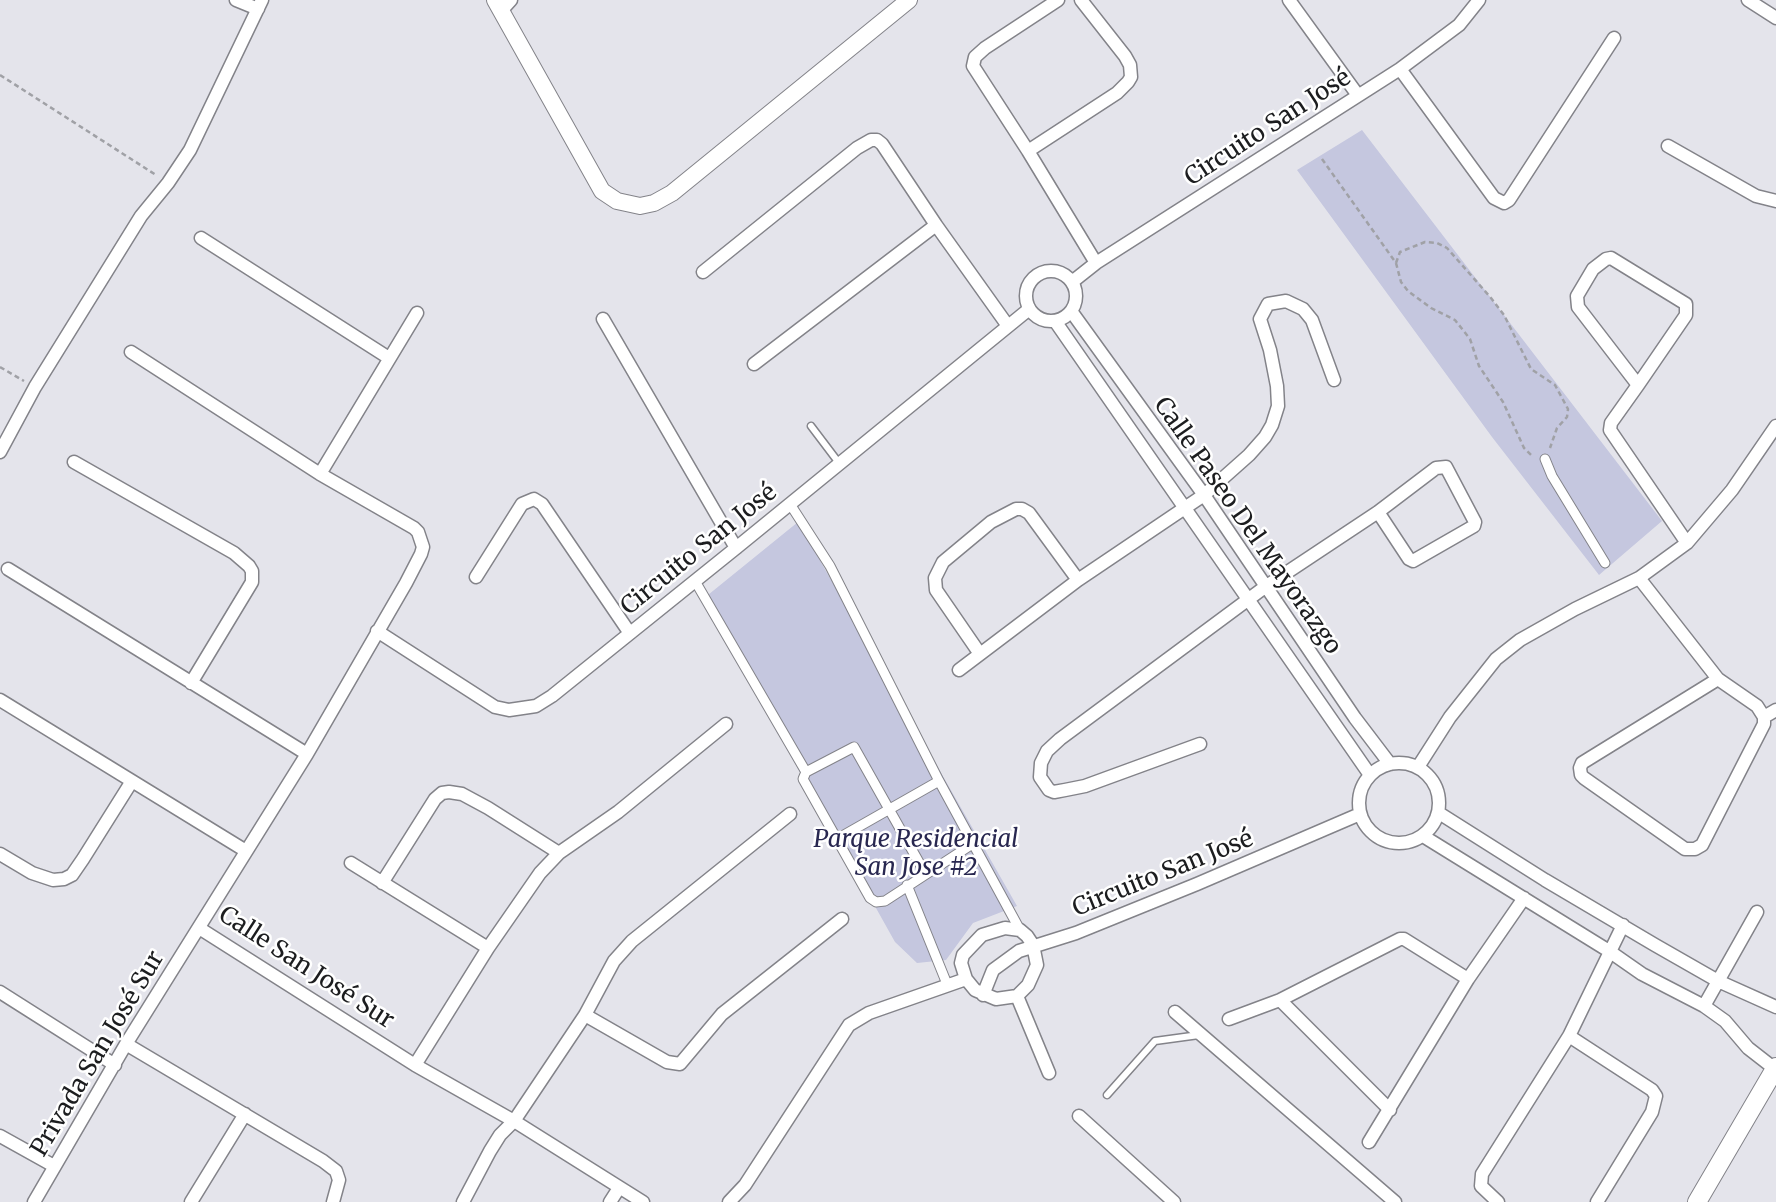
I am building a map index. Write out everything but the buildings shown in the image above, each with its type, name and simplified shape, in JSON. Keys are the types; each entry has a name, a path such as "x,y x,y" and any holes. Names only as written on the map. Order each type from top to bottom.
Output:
{"main road":[{"path":"1697,1202 1776,1068"}],"street":[{"path":"0,452 35,387 141,216 168,183 198,136 260,4 236,0"},
{"path":"502,4 584,162 602,191 617,201 632,206 654,203 681,185 909,0"},
{"path":"1058,0 985,48 975,57 972,66 1028,151 1096,263"},
{"path":"1028,151 1117,93 1128,82 1130,65 1125,56 1081,0"},
{"path":"1289,0 1357,94"},
{"name":"Circuito San José","path":"1072,282 1096,263 1400,69 1459,24 1479,0"},
{"path":"1748,0 1776,18"},
{"path":"1400,69 1494,198 1504,203 1509,200 1614,38"},
{"path":"703,272 847,156 871,140 877,140 1008,326"},
{"path":"1668,146 1756,196 1776,201"},
{"path":"754,364 936,225"},
{"path":"201,238 389,358"},
{"path":"1638,385 1581,312 1577,302 1577,296 1593,269 1601,261 1611,258 1686,304 1686,315 1638,385 1611,423 1611,435 1687,543"},
{"path":"1057,271 1072,282 1076,296 1071,311 1064,317 1055,321 1040,318 1028,310 1026,289 1038,274 1057,271"},
{"path":"959,670 1078,580 1195,502 1249,455 1272,425 1278,405 1270,350 1260,319 1268,304 1286,300 1303,309 1312,320 1334,380"},
{"name":"Circuito San José","path":"377,631 483,701 509,710 536,706 736,548 1028,310"},
{"name":"Calle Paseo Del Mayorazgo","path":"1071,311 1257,593 1370,775"},
{"path":"131,352 320,474 417,313"},
{"path":"603,319 736,548"},
{"name":"Calle Paseo Del Mayorazgo","path":"1055,321 1195,502 1257,593 1390,764"},
{"path":"1418,767 1473,687 1506,650 1575,609 1639,578 1687,543 1732,490 1776,426"},
{"path":"1545,459 1552,476 1605,563"},
{"path":"74,461 234,553 250,566 252,582 191,683"},
{"path":"1200,744 1084,786 1054,792 1049,790 1040,778 1041,763 1047,751 1059,739 1257,593 1378,512 1436,468 1444,466 1475,522 1474,526 1413,561 1378,512"},
{"name":"Calle San José Sur","path":"320,474 418,532 423,547 307,754 199,928 415,1065 514,1121 643,1202"},
{"path":"476,577 522,505 534,499 542,504 629,632"},
{"path":"790,504 830,566 939,781 1020,930 1033,945 1037,959 1035,973 1017,996 996,999 982,995 966,979 961,963 963,954 982,935 1005,928 1020,930"},
{"path":"980,654 936,590 935,578 943,562 991,522 1016,509 1029,513 1078,580"},
{"path":"8,569 307,754"},
{"path":"1639,578 1718,678 1757,706 1764,717 1764,724 1702,845 1695,849 1685,849 1581,775 1582,763 1718,678"},
{"path":"695,581 806,772"},
{"path":"0,700 246,851"},
{"path":"1764,717 1776,710"},
{"path":"415,1065 488,948 540,873 559,853 618,812 726,724"},
{"path":"925,873 854,747 806,772 803,779 870,898 876,902 885,901 974,842"},
{"path":"1390,764 1418,767 1429,775 1436,786 1440,799 1436,822 1423,836 1412,842 1398,844 1374,835 1360,814 1361,789 1370,775 1390,764"},
{"path":"0,854 32,873 52,880 72,875 132,781"},
{"path":"837,839 939,781"},
{"path":"382,883 427,811 442,793 462,794 559,853"},
{"path":"1439,813 1545,880 1718,981 1776,1007"},
{"path":"463,1202 500,1135 514,1121 585,1015 614,961 632,942 790,814"},
{"name":"Circuito San José","path":"982,995 993,970 1001,962 1033,945 1076,933 1124,914 1360,814"},
{"path":"1423,836 1642,974 1704,1006 1725,1021 1748,1048 1776,1068"},
{"path":"351,863 488,948"},
{"path":"907,886 947,984"},
{"path":"1369,1142 1468,979 1524,898"},
{"path":"1704,1006 1756,912"},
{"path":"585,1015 667,1062 680,1064 722,1014 842,919"},
{"path":"1497,1202 1481,1186 1482,1174 1569,1036 1623,925"},
{"name":"Privada San José Sur","path":"34,1202 126,1044 199,928"},
{"path":"1229,1019 1280,1000 1400,939 1468,979"},
{"path":"729,1202 745,1185 849,1025 869,1013 966,979"},
{"path":"0,992 115,1065"},
{"path":"1017,996 1049,1073"},
{"path":"1280,1000 1390,1110"},
{"path":"1175,1012 1395,1202"},
{"path":"1569,1036 1652,1090 1656,1096 1652,1112 1597,1202"},
{"path":"126,1044 323,1161 335,1171 339,1180 339,1188 333,1202"},
{"path":"191,1202 245,1114"},
{"path":"1079,1116 1174,1202"},
{"path":"0,1136 54,1166"},
{"path":"610,1202 620,1188"}],"lane":[{"path":"811,426 839,463"},
{"path":"1107,1095 1155,1041 1204,1035"}],"path":[{"path":"0,75 168,183"},
{"path":"1321,159 1396,263 1401,282 1408,292 1455,320 1470,339 1479,366 1503,402 1524,448 1532,456 1545,459 1557,428 1567,417 1568,409 1555,385 1531,369 1504,315 1447,248 1437,243 1425,242 1411,246 1400,252 1396,263"},
{"path":"0,367 35,387"}],"green space":[{"path":"1362,130 1662,521 1599,575 1492,437 1297,170"},
{"name":"Parque Residencial San Jose #2","path":"798,522 1017,906 973,923 946,960 917,963 895,942 703,599"}]}
